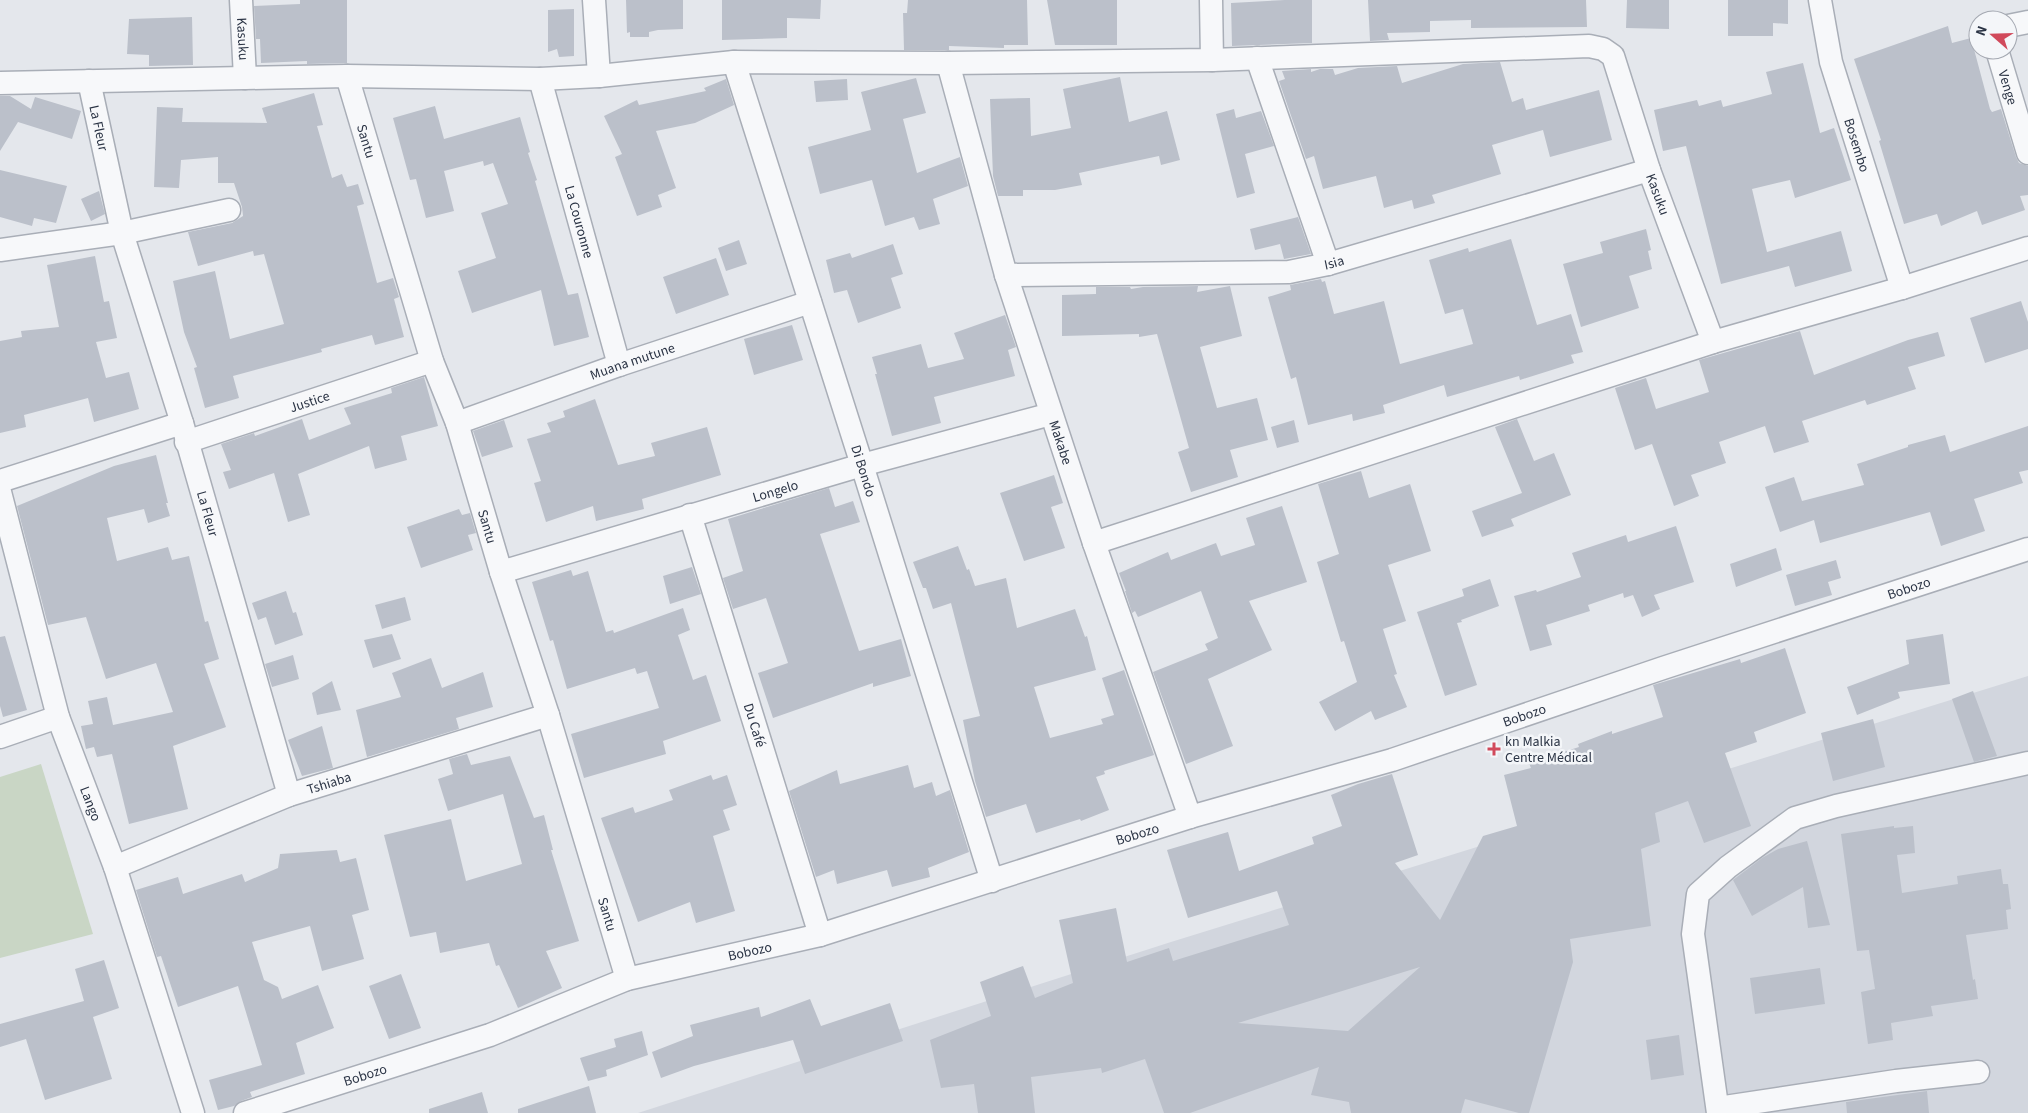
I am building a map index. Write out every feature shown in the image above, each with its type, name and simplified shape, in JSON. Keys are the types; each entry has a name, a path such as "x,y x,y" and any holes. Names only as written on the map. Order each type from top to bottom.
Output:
{"street":[{"name":"Kasuku","path":"241,0 245,78"},
{"path":"594,0 599,76"},
{"path":"1211,0 1212,60"},
{"name":"Bosembo","path":"1820,0 1824,32 1834,71 1902,288"},
{"name":"Kasuku","path":"1257,58 1589,46 1603,49 1612,56 1650,170 1713,342"},
{"path":"0,83 347,76 540,79 599,76 734,62 948,63 1257,58 1328,264"},
{"name":"Venge","path":"2000,60 2028,153"},
{"name":"Di Bondo","path":"734,62 992,881"},
{"name":"Makabe","path":"948,63 1006,275 1094,543 1190,817"},
{"name":"Santu","path":"347,76 432,361 456,423 501,572 548,714 627,979"},
{"name":"La Couronne","path":"540,79 618,365"},
{"name":"La Fleur","path":"90,81 122,233 184,432 289,796"},
{"name":"Isia","path":"1006,275 1289,272 1328,264 1650,170"},
{"path":"0,250 122,233 229,210"},
{"path":"1094,543 1713,342 1902,288 2028,248"},
{"name":"Muana mutune","path":"456,423 618,365 810,302"},
{"name":"Justice","path":"0,481 184,432 432,361"},
{"name":"Longelo","path":"501,572 862,464 1051,414"},
{"name":"Lango","path":"0,492 58,717 115,867 193,1113"},
{"name":"Du Café","path":"690,515 820,935"},
{"name":"Bobozo","path":"246,1113 490,1035 627,979 820,935 1190,817 1392,760 1664,668 2028,549"},
{"name":"Tshiaba","path":"115,867 289,796 548,714"},
{"path":"0,737 58,717"},
{"path":"1978,1072 1896,1080 1718,1110 1693,934 1698,894 1728,867 1795,818 1836,806 2028,763"}],"shaded area":[{"path":"2028,676 2028,1113 638,1113 1171,942"}],"green space":[{"path":"41,764 93,934 0,958 0,777"}],"building":[{"path":"300,0 347,0 347,63 307,64 307,61 261,63 260,39 256,39 254,6 300,4"},
{"path":"626,0 683,0 683,29 649,32 649,37 630,37 630,32 627,33"},
{"path":"722,0 821,0 820,19 787,18 787,38 722,40"},
{"path":"908,0 1027,0 1028,45 1004,45 1004,48 949,46 949,50 904,50 903,13 907,13"},
{"path":"1047,0 1117,0 1117,45 1055,45"},
{"path":"1312,0 1312,43 1232,46 1231,3"},
{"path":"1368,0 1586,0 1587,27 1471,28 1471,20 1430,21 1430,32 1387,33 1389,40 1370,41"},
{"path":"1627,0 1669,0 1669,29 1626,28"},
{"path":"1728,0 1788,0 1788,24 1773,23 1773,36 1728,36"},
{"path":"574,9 574,56 559,57 557,49 548,52 548,10"},
{"path":"192,17 193,65 149,66 149,55 127,54 129,19"},
{"path":"1948,26 1952,43 1968,39 1968,60 1977,60 1990,109 1992,112 2001,109 2016,157 2019,163 2028,166 2028,195 2020,196 2025,210 1982,225 1977,211 1941,226 1937,214 1904,224 1879,141 1881,140 1854,59"},
{"path":"1500,62 1512,102 1523,98 1526,110 1599,90 1612,140 1550,157 1543,130 1492,145 1501,174 1432,195 1435,203 1414,209 1412,200 1384,208 1376,176 1323,189 1314,156 1306,159 1279,81 1285,79 1282,71 1311,69 1311,72 1320,69 1333,69 1335,75 1358,68 1397,66 1402,83 1463,64"},
{"path":"1803,63 1820,133 1834,128 1851,180 1795,198 1790,180 1752,189 1767,252 1841,231 1852,271 1795,287 1789,266 1721,284 1686,146 1663,151 1654,110 1697,100 1699,106 1721,100 1723,107 1772,94 1766,72"},
{"path":"1120,77 1129,122 1167,111 1180,160 1161,165 1159,156 1079,173 1082,185 1055,190 1023,190 1023,196 998,196 993,176 990,99 1030,98 1031,136 1071,128 1063,89"},
{"path":"916,78 926,113 903,119 917,173 960,157 968,186 933,199 940,224 919,230 914,217 885,226 872,180 820,194 808,147 871,130 861,92"},
{"path":"726,79 734,105 695,123 656,131 676,188 658,195 662,207 637,216 615,157 622,154 604,116 637,100 639,105 706,91 704,88"},
{"path":"847,79 848,100 816,102 814,81"},
{"path":"314,93 323,125 317,126 332,178 342,174 347,187 358,184 364,204 357,206 377,283 393,278 399,297 394,299 404,337 375,345 372,335 321,349 322,352 233,376 239,398 205,408 194,368 197,367 184,332 173,281 215,271 230,339 284,324 264,254 254,256 253,251 198,266 188,232 232,223 243,216 242,207 234,183 218,183 218,157 181,160 179,188 154,187 157,107 183,108 182,122 267,123 262,108"},
{"path":"0,96 10,96 31,109 35,97 81,111 72,139 18,122 0,151"},
{"path":"435,106 444,139 520,117 530,152 528,153 537,180 535,181 568,295 578,293 589,337 554,346 541,290 472,313 458,271 496,258 481,213 508,204 493,163 484,166 483,161 444,171 454,211 426,218 416,179 410,180 393,118"},
{"path":"1234,109 1236,118 1261,111 1274,146 1245,154 1255,193 1237,198 1216,114"},
{"path":"0,170 67,186 56,223 34,218 32,226 0,217"},
{"path":"99,191 105,214 91,221 81,199"},
{"path":"1298,217 1311,254 1284,259 1280,244 1255,250 1250,229"},
{"path":"1646,229 1651,250 1648,251 1652,269 1629,276 1639,308 1581,327 1563,264 1603,253 1600,242"},
{"path":"1511,239 1537,325 1571,314 1583,352 1571,355 1574,363 1520,380 1519,376 1447,397 1444,385 1383,405 1385,413 1353,421 1352,414 1308,425 1296,377 1291,379 1268,297 1291,290 1290,285 1321,279 1322,282 1325,281 1334,314 1384,301 1400,364 1473,344 1463,309 1445,314 1429,260 1468,248 1469,252"},
{"path":"739,240 747,264 726,271 718,248"},
{"path":"893,244 903,274 891,278 901,308 858,323 847,290 834,293 826,260 850,253 852,258"},
{"path":"95,256 104,302 109,301 117,338 96,342 106,378 129,372 139,409 94,422 88,398 24,415 26,427 0,433 0,341 22,337 21,331 59,327 47,265"},
{"path":"716,258 729,295 676,314 663,277"},
{"path":"1198,286 1197,292 1230,286 1242,336 1200,347 1217,408 1257,398 1268,440 1230,450 1238,477 1191,492 1178,452 1189,448 1157,334 1139,337 1139,334 1062,336 1062,295 1096,294 1096,287 1130,287 1131,289"},
{"path":"2021,301 2028,322 2028,349 1985,363 1970,318"},
{"path":"1005,315 1016,347 1008,350 1015,376 934,397 941,423 892,436 872,357 921,344 928,368 964,359 954,333"},
{"path":"792,325 803,360 754,375 744,339"},
{"path":"1800,331 1814,375 1908,340 1938,332 1945,356 1908,367 1916,389 1867,405 1865,400 1802,421 1809,442 1774,453 1765,426 1719,442 1726,463 1691,475 1699,496 1674,506 1652,444 1635,450 1615,388 1646,378 1656,409 1709,392 1699,360"},
{"path":"424,377 438,426 401,436 407,460 375,469 369,446 298,474 310,515 288,522 274,473 229,489 223,472 231,470 221,444 254,433 255,436 302,419 309,440 351,424 344,408 392,393 391,388"},
{"path":"595,399 618,465 655,456 651,443 707,427 721,475 642,499 644,509 596,521 593,506 546,522 534,483 541,481 527,439 551,432 547,423 565,417 563,411"},
{"path":"1517,419 1534,461 1554,453 1571,495 1511,519 1514,526 1482,537 1472,511 1522,493 1495,427"},
{"path":"504,420 513,447 482,457 473,431"},
{"path":"1294,420 1299,442 1277,448 1271,427"},
{"path":"2028,426 2028,470 2019,472 2023,483 1974,499 1985,531 1941,546 1930,512 1820,543 1814,520 1780,532 1765,487 1794,477 1802,501 1864,485 1857,464 1908,447 1908,445 1945,435 1950,452"},
{"path":"156,455 170,516 148,523 144,509 107,518 117,561 168,547 172,560 189,556 205,622 208,621 219,659 204,664 226,727 173,746 188,809 129,824 112,754 97,757 94,747 86,749 81,726 93,724 88,701 107,697 113,725 173,712 156,663 106,679 86,617 48,625 17,506 114,466"},
{"path":"1361,471 1369,498 1410,484 1431,551 1388,565 1406,621 1383,629 1397,674 1394,675 1407,707 1375,720 1371,711 1335,731 1319,702 1357,682 1344,641 1341,642 1317,562 1339,554 1318,484"},
{"path":"1054,475 1063,503 1051,507 1065,548 1024,561 1000,493"},
{"path":"829,488 835,507 853,501 860,522 820,534 859,651 901,639 911,676 873,687 873,683 773,718 758,673 788,663 766,598 733,609 723,578 743,571 728,519"},
{"path":"1282,506 1307,582 1249,601 1272,650 1208,679 1233,746 1186,764 1153,672 1208,650 1205,644 1218,638 1201,591 1138,617 1135,611 1132,613 1119,573 1168,552 1171,560 1216,543 1221,556 1255,545 1246,518"},
{"path":"459,509 462,515 470,513 476,533 468,535 473,550 421,568 407,527"},
{"path":"1676,526 1694,582 1654,595 1660,609 1642,617 1633,595 1624,598 1623,593 1588,605 1590,611 1546,625 1552,645 1530,651 1514,596 1536,590 1537,592 1581,577 1572,553 1626,535 1628,542"},
{"path":"958,546 975,586 1006,578 1017,628 1075,609 1085,637 1087,636 1096,670 1034,687 1050,738 1103,724 1101,719 1114,715 1102,678 1124,670 1154,755 1104,771 1105,774 1096,777 1109,810 1081,821 1080,819 1036,833 1026,804 986,817 975,781 963,720 980,716 951,603 933,609 926,588 923,588 913,562"},
{"path":"1776,548 1782,570 1736,587 1730,564"},
{"path":"1836,560 1841,578 1828,582 1832,595 1795,606 1786,575"},
{"path":"692,567 701,594 670,604 663,576"},
{"path":"571,570 573,576 588,571 606,632 613,630 614,633 683,608 690,630 678,635 693,680 706,675 721,721 663,741 666,754 584,778 571,734 659,708 647,671 637,674 635,668 567,689 553,640 550,641 532,582"},
{"path":"1490,579 1499,606 1457,623 1477,685 1445,696 1417,612 1464,596 1462,589"},
{"path":"286,591 293,613 296,612 303,635 275,645 266,617 258,620 252,603"},
{"path":"405,597 411,620 382,629 375,605"},
{"path":"392,634 401,659 373,668 364,640"},
{"path":"1943,634 1950,684 1898,692 1900,698 1857,715 1847,687 1909,664 1906,640"},
{"path":"5,636 27,710 3,717 0,706 0,637"},
{"path":"1785,648 1806,713 1754,732 1757,742 1725,753 1751,826 1704,843 1688,801 1655,813 1660,842 1641,849 1651,926 1570,939 1573,962 1529,1113 1519,1113 1465,1099 1461,1113 1351,1113 1349,1102 1311,1095 1319,1067 1190,1113 1164,1113 1145,1059 1102,1073 1101,1068 1031,1077 1035,1113 978,1113 974,1084 941,1088 930,1040 991,1016 980,982 1023,966 1035,998 1073,983 1059,920 1116,908 1127,962 1169,948 1173,961 1289,925 1277,891 1188,918 1167,850 1228,832 1239,871 1314,844 1312,837 1342,826 1331,795 1358,784 1392,774 1418,855 1395,863 1440,920 1483,836 1517,826 1504,775 1531,768 1529,763 1579,747 1578,744 1612,731 1612,734 1663,717 1653,685 1740,659 1741,663","holes":["1420,967 1348,1031 1238,1023"]},
{"path":"293,655 299,679 272,687 265,664"},
{"path":"431,658 442,688 483,672 493,707 456,718 459,729 367,757 356,710 401,697 392,673"},
{"path":"332,681 341,710 317,715 312,693"},
{"path":"1973,691 1997,756 1974,762 1952,699"},
{"path":"1873,719 1885,767 1833,781 1821,733"},
{"path":"322,726 333,768 302,776 288,740"},
{"path":"467,754 471,765 510,756 534,818 544,815 553,850 551,850 579,941 546,951 562,988 518,1008 499,965 496,966 489,943 440,953 436,932 410,937 384,835 451,819 466,881 522,864 503,794 448,811 438,779 453,774 449,759"},
{"path":"908,765 914,788 932,782 936,796 950,790 969,852 928,868 930,877 892,887 887,870 837,884 834,870 816,877 789,791 837,770 840,784"},
{"path":"711,775 713,780 727,775 737,805 723,810 730,830 713,836 735,911 696,923 690,902 638,922 601,818 633,807 635,813 673,800 669,790"},
{"path":"1894,826 1894,828 1913,826 1915,853 1897,855 1902,893 1958,884 1957,876 2001,869 2003,884 2008,884 2011,909 2006,910 2008,929 1966,935 1978,999 1931,1006 1933,1016 1891,1023 1893,1040 1868,1044 1861,992 1875,989 1869,950 1857,951 1841,834"},
{"path":"1807,841 1830,925 1808,928 1803,887 1752,916 1733,880 1762,858 1778,849"},
{"path":"337,850 340,862 356,858 369,910 352,915 364,959 322,971 310,926 252,942 264,980 278,987 282,999 318,985 334,1028 296,1043 305,1074 250,1092 252,1097 234,1106 218,1110 209,1080 262,1065 238,986 178,1007 161,956 157,957 136,890 178,877 183,894 242,874 245,882 278,868 280,854"},
{"path":"104,960 119,1008 93,1017 112,1079 45,1100 26,1039 0,1047 0,1024 84,1001 75,969"},
{"path":"1820,968 1825,1004 1755,1014 1750,978"},
{"path":"401,974 421,1028 389,1039 369,986"},
{"path":"810,999 821,1026 890,1003 903,1041 805,1074 793,1040 694,1066 661,1078 652,1052 693,1036 690,1025 759,1007 761,1017"},
{"path":"642,1031 648,1055 606,1070 607,1076 588,1081 580,1058 616,1047 614,1039"},
{"path":"1679,1035 1684,1075 1651,1080 1646,1040"},
{"path":"589,1086 596,1113 518,1113 518,1109"},
{"path":"1927,1091 1929,1113 1847,1113 1846,1102"},
{"path":"482,1092 488,1113 429,1113 429,1109"}],"place":[{"name":"kn Malkia Centre Médical","path":"1494,749"}]}
